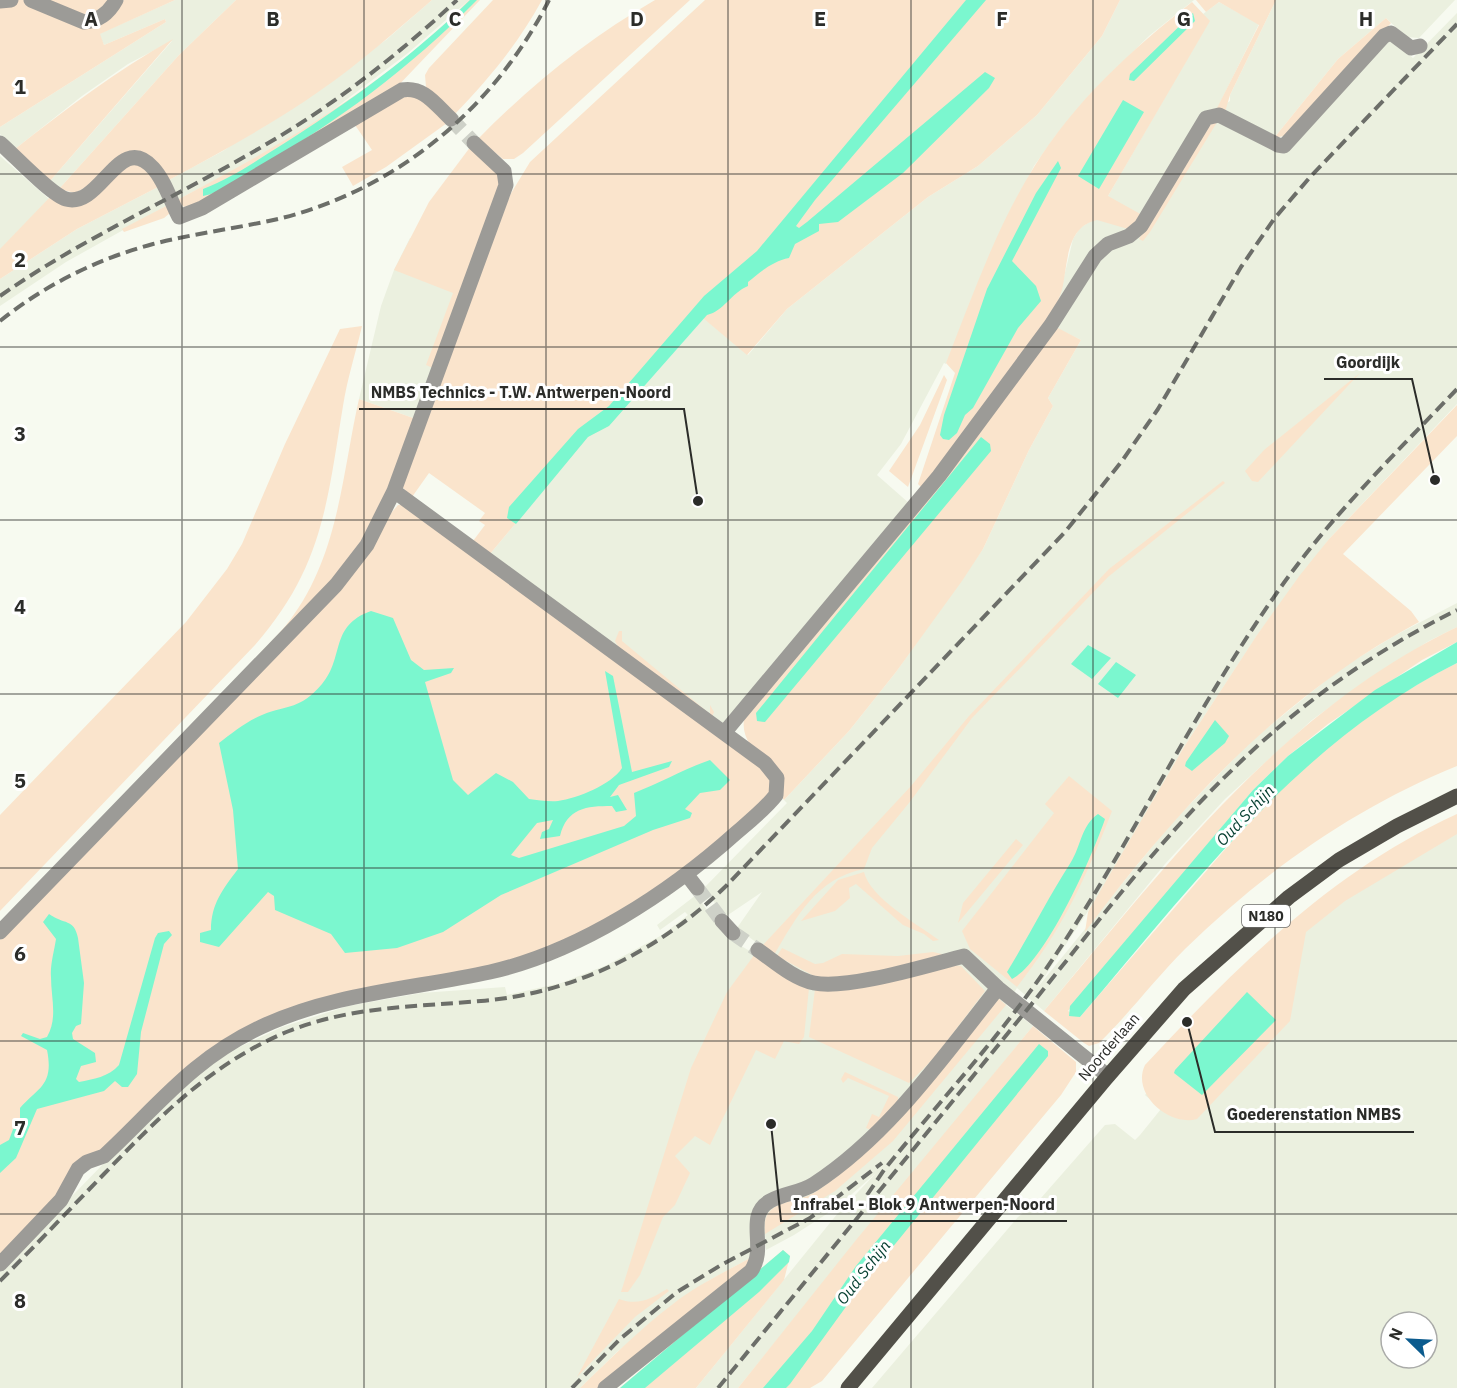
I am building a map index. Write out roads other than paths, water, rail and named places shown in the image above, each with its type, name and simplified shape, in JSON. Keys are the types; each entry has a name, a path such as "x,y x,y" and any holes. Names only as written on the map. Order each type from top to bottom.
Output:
{"main road":[{"name":"Noorderlaan","path":"848,1388 1108,1076 1184,989 1289,897 1339,860 1397,826 1457,796"}],"street":[{"path":"0,1 10,0"},
{"path":"31,0 84,22 92,22 106,14 116,0"},
{"path":"724,733 939,476 1051,325 1095,256 1108,244 1129,236 1141,226 1206,118 1219,115 1278,146 1284,146 1387,33 1395,35 1411,48 1420,46"},
{"path":"0,143 56,194 67,200 80,199 92,193 120,162 128,159 146,162 159,176 179,217 202,208 402,90 412,88 422,91 451,119"},
{"path":"0,932 336,585 367,545 394,491 506,185 504,171 474,142"},
{"path":"0,1264 61,1200 78,1169 87,1162 104,1156 184,1076 223,1047 262,1026 314,1007 491,972 535,958 582,938 687,875 771,802 778,787 777,778 765,763 394,491"},
{"path":"687,875 697,888"},
{"path":"722,921 733,933"},
{"path":"758,950 789,972 813,983 822,984 844,984 964,956 998,988 1108,1076"},
{"path":"605,1388 751,1271 759,1255 756,1224 762,1208 770,1201 806,1190 820,1181 872,1136 929,1075 998,988"}],"water":[{"path":"470,0 477,0 398,72 342,114 283,153 222,189 203,196 203,189 252,164 355,96 425,41"},
{"path":"966,0 986,0 815,200 796,226 799,228 807,222 985,72 995,78 989,88 903,173 838,222 819,224 819,231 795,244 789,258 762,271 748,282 748,286 718,310 707,315 609,426 588,437 516,524 507,518 509,507 578,429 609,406 704,296 757,251"},
{"path":"1193,13 1195,21 1134,81 1129,80 1130,74"},
{"path":"1123,100 1144,112 1099,189 1078,176"},
{"path":"1058,161 1061,168 1012,261 1036,286 1041,301 1018,328 973,408 965,415 957,433 949,440 943,439 940,435 944,415 987,289 1036,193"},
{"path":"981,437 990,444 991,451 765,722 757,721 756,713"},
{"path":"371,611 393,618 411,660 424,670 454,668 451,673 425,682 453,780 468,795 496,773 513,782 529,799 558,801 593,790 617,774 622,768 605,671 613,676 632,772 672,761 669,767 619,785 610,797 618,795 627,810 616,812 612,806 579,810 567,820 560,836 540,839 542,832 549,829 553,820 537,823 511,855 519,858 624,826 636,816 634,793 710,760 730,780 720,790 700,793 685,809 692,813 690,818 653,830 501,895 443,932 397,948 345,953 331,934 275,910 274,896 268,892 219,947 200,942 200,933 211,930 216,905 223,890 238,869 233,810 219,743 256,718 294,705 314,692 329,674 339,643 349,625 358,617"},
{"name":"Oud Schijn","path":"1457,642 1457,663 1400,696 1347,734 1298,775 1251,820 1207,868 1080,1017 1069,1016 1070,1006 1253,790 1288,756 1375,690"},
{"path":"1088,645 1111,658 1092,679 1071,664"},
{"path":"1116,662 1136,675 1118,698 1098,684"},
{"path":"1215,720 1229,736 1225,743 1192,771 1185,766 1186,762"},
{"path":"1098,814 1105,819 1079,881 1053,931 1025,969 1012,979 1007,972 1071,862 1088,824"},
{"path":"49,914 74,927 78,938 84,983 81,1024 76,1026 72,1033 73,1039 95,1053 96,1062 81,1066 76,1079 79,1082 106,1075 119,1065 155,938 158,933 169,931 172,935 164,944 141,1032 137,1074 128,1087 122,1087 115,1081 104,1091 37,1109 16,1158 0,1173 0,1145 9,1140 15,1124 20,1121 20,1108 39,1090 47,1078 49,1062 47,1050 21,1036 23,1033 40,1039 47,1037 52,1023 51,972 56,939 43,922"},
{"path":"1247,992 1276,1020 1202,1095 1174,1073 1175,1070"},
{"name":"Oud Schijn","path":"1039,1044 1048,1051 1048,1056 861,1286 790,1384 786,1388 763,1388 812,1331 856,1266"},
{"path":"783,1250 790,1256 789,1262 759,1292 645,1388 620,1388"}],"tunnel":[{"path":"451,119 474,143"},
{"path":"697,888 722,921"},
{"path":"733,933 758,950"}],"railway":[{"path":"0,296 64,255 291,130 365,78 457,0"},
{"path":"0,321 53,285 112,257 153,244 282,218 325,204 365,186 404,164 439,138 472,108 501,75 527,39 549,0"},
{"path":"0,1281 167,1111 236,1058 262,1044 313,1023 360,1012 481,1001 550,989 614,965 644,949 700,909 726,886 1065,532 1122,461 1158,409 1241,267 1274,219 1311,176 1457,24"},
{"path":"867,1195 884,1170 1008,1021 1046,969 1105,876 1216,686 1296,566 1362,488 1457,389"},
{"path":"718,1388 1121,893 1203,799 1283,723 1338,681 1396,643 1457,610"},
{"path":"572,1388 620,1339 677,1292 721,1265 810,1218 882,1163"}],"place":[{"name":"Goordijk","path":"1435,480"},
{"name":"NMBS Technics - T.W. Antwerpen-Noord","path":"698,501"},
{"name":"Goederenstation NMBS","path":"1187,1022"},
{"name":"Infrabel - Blok 9 Antwerpen-Noord","path":"771,1124"}]}
